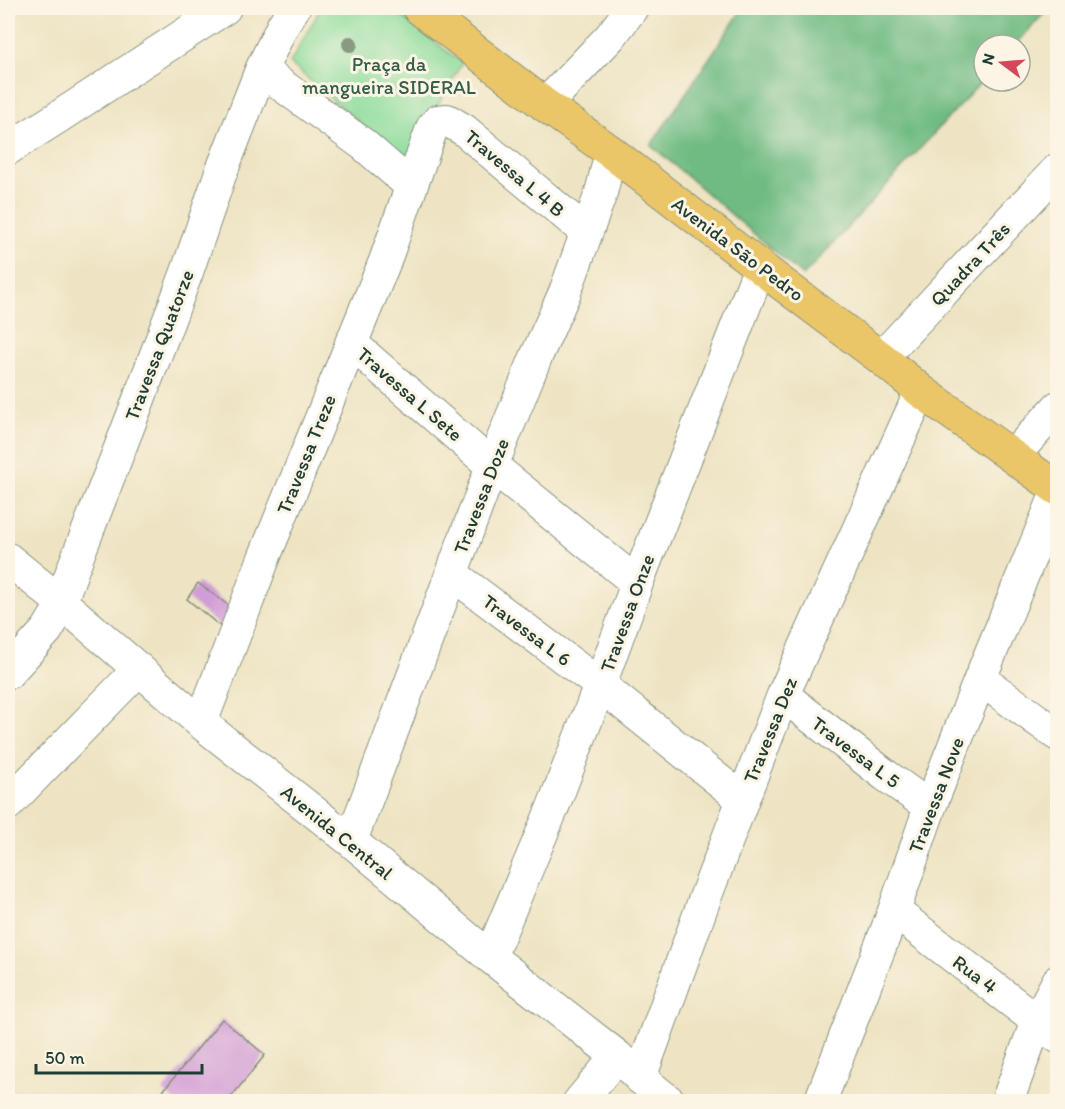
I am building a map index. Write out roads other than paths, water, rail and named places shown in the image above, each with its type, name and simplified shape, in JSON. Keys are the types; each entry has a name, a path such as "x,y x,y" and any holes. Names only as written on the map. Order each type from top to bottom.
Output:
{"main road":[{"name":"Avenida São Pedro","path":"419,8 545,105 611,152 921,391 1058,490"}],"street":[{"path":"8,149 225,8"},
{"path":"545,105 610,37 632,8"},
{"name":"Travessa Quatorze","path":"8,673 47,630 56,615 187,272 220,175 282,13"},
{"path":"261,70 364,145 411,186"},
{"name":"Travessa L 4 B","path":"411,186 432,128 438,122 447,120 464,130 586,232"},
{"name":"Travessa Doze","path":"351,841 492,466 565,292 601,193 611,152"},
{"name":"Quadra Três","path":"881,358 1058,169"},
{"name":"Travessa Treze","path":"201,723 260,569 385,261 411,186"},
{"name":"Travessa Onze","path":"490,957 553,807 760,267"},
{"name":"Travessa L Sete","path":"351,343 492,466 637,583"},
{"name":"Travessa Dez","path":"640,1078 701,908 783,695 921,391"},
{"path":"1013,456 1058,407"},
{"name":"Travessa Nove","path":"820,1101 894,911 930,807 1058,490"},
{"name":"Avenida Central","path":"8,559 201,723 351,841 490,957 617,1056 640,1078 670,1101"},
{"name":"Travessa L 6","path":"452,574 600,686 742,799"},
{"path":"8,804 139,669"},
{"path":"980,679 1058,735"},
{"name":"Travessa L 5","path":"783,695 860,756 930,807"},
{"name":"Rua 4","path":"894,911 1047,1029"},
{"path":"1007,1101 1047,1029 1058,981"},
{"path":"579,1101 617,1056"}],"park label":[{"name":"Praça da mangueira SIDERAL","path":"389,76"}]}
